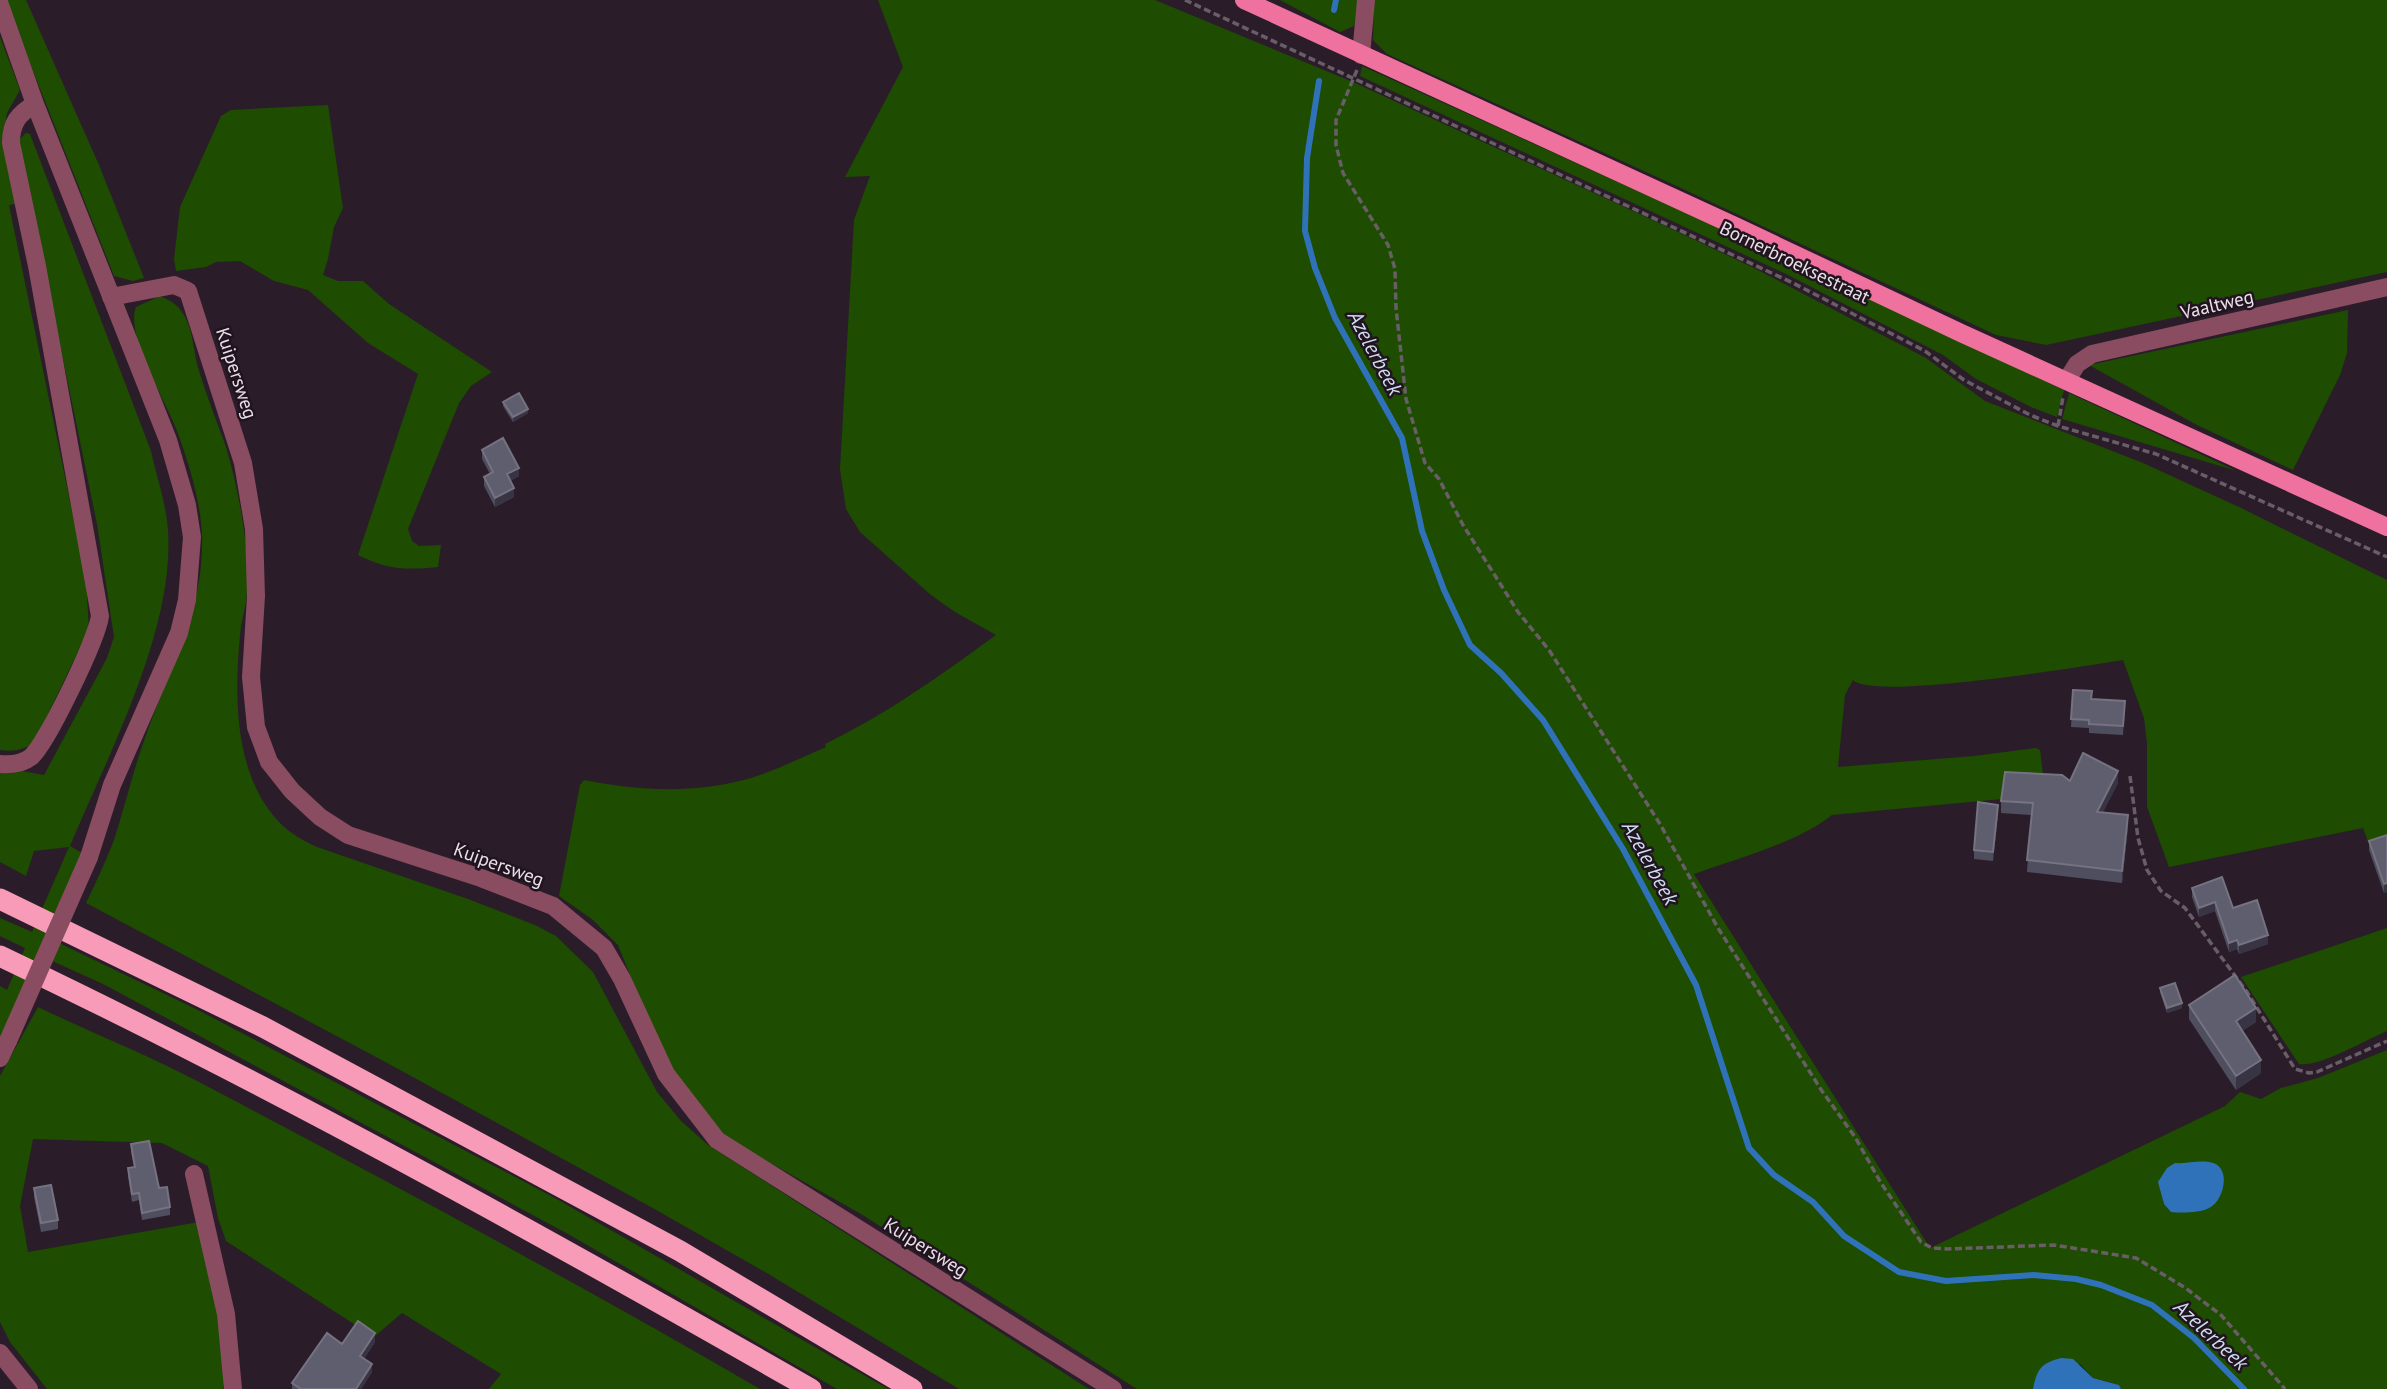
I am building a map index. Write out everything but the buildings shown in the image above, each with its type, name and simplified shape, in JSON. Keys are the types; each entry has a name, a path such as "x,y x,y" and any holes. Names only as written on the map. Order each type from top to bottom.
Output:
{"highway":[{"path":"0,899 288,1040 680,1251 912,1389"},
{"path":"0,956 236,1074 450,1187 811,1389"}],"main road":[{"name":"Bornerbroeksestraat","path":"1244,0 1961,333 2387,527"}],"street":[{"path":"1361,55 1366,0"},
{"path":"0,5 35,104 169,440 187,505 192,537 187,600 179,633 112,785 89,857 0,1058"},
{"path":"0,764 20,763 34,753 94,641 100,616 37,266 11,143 11,130 19,115 35,104"},
{"name":"Kuipersweg","path":"111,297 174,285 188,291 243,463 254,529 256,596 251,677 256,727 270,762 292,791 320,817 348,835 481,878 552,906 604,948 622,979 666,1074 717,1140 1114,1389"},
{"name":"Vaaltweg","path":"2067,380 2077,363 2092,354 2387,287"},
{"path":"194,1174 226,1314 233,1389"},
{"path":"0,1353 29,1389"}],"path":[{"name":"Bornerbroeksestraat","path":"1185,0 1793,283 1924,351 1964,380 2030,415 2058,426 2156,454 2387,556"},
{"path":"1355,78 1336,120 1335,145 1343,173 1388,245 1395,269 1396,308 1406,399 1425,463 1439,479 1463,525 1518,612 1549,650 1660,824 1718,928 1921,1242 1932,1248 1948,1250 2054,1245 2136,1258 2184,1287 2221,1315 2285,1389"},
{"path":"2058,426 2067,380"},
{"path":"2130,776 2138,838 2147,870 2161,891 2185,908 2246,992 2295,1069 2317,1072 2387,1041"}],"green space":[{"path":"5,0 26,0 99,165 144,278 133,281 114,276"},
{"path":"878,0 1155,0 1353,82 1674,230 1754,268 1926,358 1985,401 2143,463 2387,580 2387,893 2363,828 2169,867 2147,807 2147,743 2144,718 2123,660 2026,675 1898,687 1869,685 1853,680 1845,695 1838,767 2036,748 2040,750 2046,799 2002,799 1832,815 1785,841 1694,874 1930,1248 2225,1106 2240,1092 2261,1099 2281,1088 2318,1078 2387,1050 2387,1389 2121,1389 2119,1385 2093,1378 2080,1364 2036,1378 2033,1389 1137,1389 861,1214 723,1134 668,1069 618,945 593,920 559,896 580,785 584,780 626,787 688,789 730,783 760,775 826,747 825,744 892,707 996,635 931,595 860,532 846,509 840,469 854,220 870,176 845,177 903,67","holes":["2175,1163 2213,1163 2164,1204 2162,1194"]},
{"path":"1280,0 1359,0 1354,26 1340,32"},
{"path":"1374,0 2387,0 2387,272 2046,345 1996,335 1387,54 1373,40"},
{"path":"0,37 20,90 7,113 4,132 20,203 9,205 86,579 89,629 34,743 9,751 0,750"},
{"path":"1362,66 1695,217 2064,390 2057,417 1976,379 1943,355 1788,275 1360,76"},
{"path":"328,105 343,208 334,227 323,275 338,281 363,281 389,304 492,372 471,386 459,403 408,529 412,541 419,546 441,545 438,567 397,568 358,555 418,374 368,343 308,290 274,281 240,261 216,262 206,267 176,271 174,259 180,207 221,116 231,110"},
{"path":"26,133 30,134 151,451 168,530 167,569 161,609 150,650 120,732 70,846 82,853 57,942 198,1010 555,1198 888,1389 837,1389 568,1234 103,984 39,955 0,1038 0,986 7,990 25,948 0,936 0,918 32,932 69,847 34,851 26,876 0,862 0,767 44,775 107,658 114,637 97,524 18,141"},
{"path":"160,296 180,309 185,317 199,371 234,478 244,530 247,570 247,594 241,626 237,677 240,731 253,781 265,804 281,824 317,847 468,899 556,936 593,972 657,1092 681,1121 708,1145 1089,1389 959,1389 651,1207 86,903 114,840 141,750 184,638 198,588 202,534 190,469 172,418 141,351 134,320 136,307"},
{"path":"2348,310 2347,353 2340,375 2293,470 2197,425 2089,365"},
{"path":"2069,393 2237,471 2062,419"},
{"path":"2387,928 2387,1031 2331,1057 2299,1064 2241,977"},
{"path":"38,1007 181,1073 271,1120 552,1271 760,1389 489,1389 501,1374 402,1313 374,1337 226,1241 218,1218 208,1166 162,1143 33,1139 20,1206 28,1252 199,1222 218,1305 224,1347 223,1389 47,1389 10,1342 0,1322 0,1076"}],"water":[{"path":"2204,1161 2219,1166 2224,1178 2223,1186 2214,1205 2201,1211 2171,1212 2164,1204 2158,1182 2167,1168 2175,1163"},
{"path":"2061,1358 2073,1359 2093,1378 2119,1385 2121,1389 2033,1389 2041,1368"}],"waterway":[{"name":"Azelerbeek","path":"1334,10 1336,0"},
{"name":"Azelerbeek","path":"1319,81 1307,158 1305,231 1315,268 1335,318 1402,438 1422,531 1444,590 1470,645 1501,673 1543,720 1623,849 1696,985 1749,1148 1774,1175 1813,1202 1844,1236 1899,1272 1946,1281 2034,1275 2076,1279 2101,1285 2152,1305 2194,1338 2244,1389"}]}
